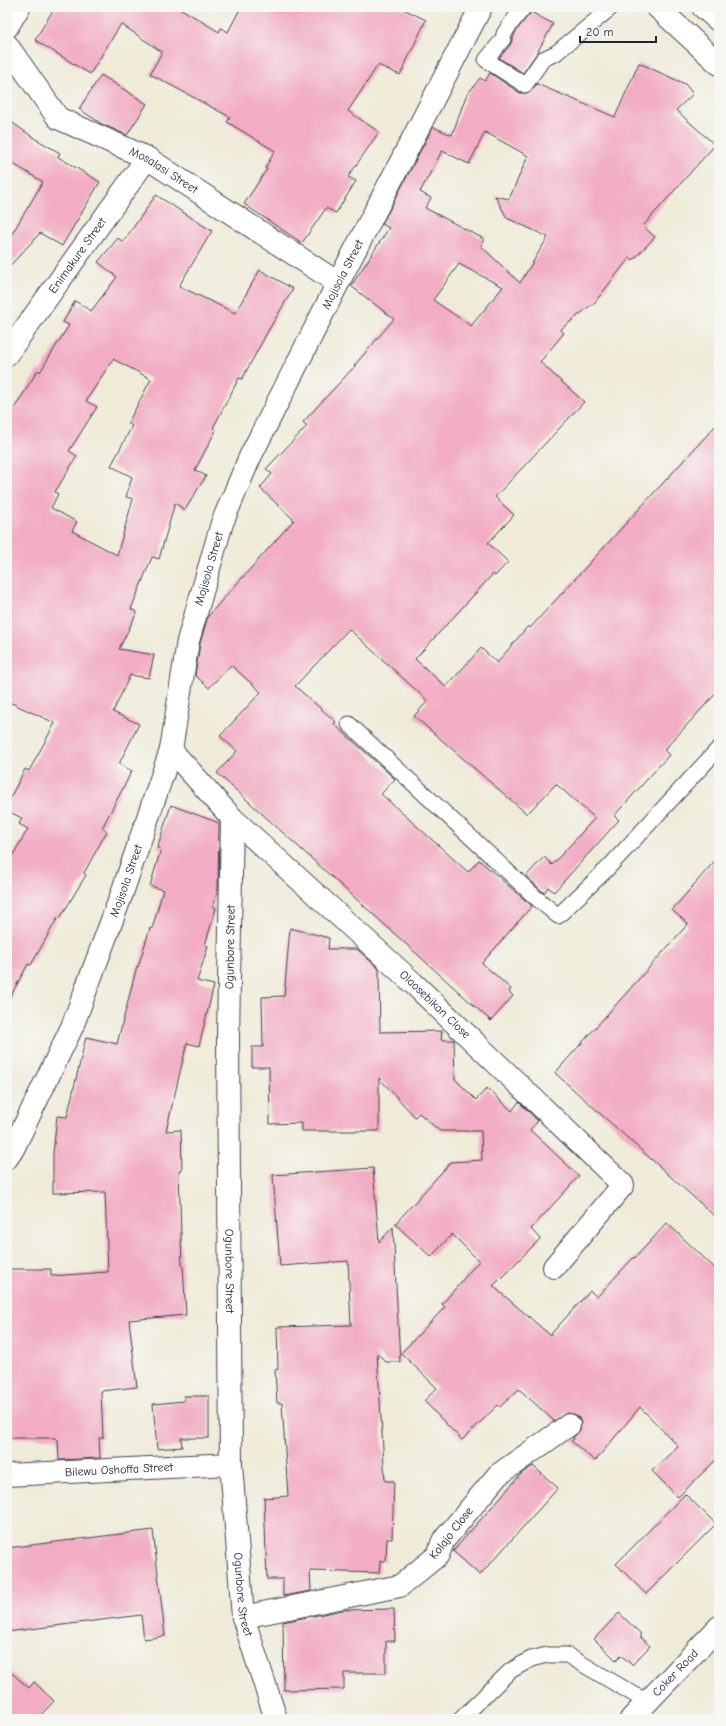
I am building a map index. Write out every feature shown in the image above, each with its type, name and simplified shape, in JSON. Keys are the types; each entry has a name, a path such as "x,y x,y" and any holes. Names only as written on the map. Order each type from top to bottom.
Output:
{"street":[{"path":"7,27 19,7"},
{"name":"Mojisola Street","path":"7,1158 72,1027 121,896 170,750 188,641 222,523 250,457 338,283 482,7"},
{"path":"657,7 719,64"},
{"path":"703,7 719,21"},
{"name":"Mosalasi Street","path":"7,45 58,118 147,158 338,283"},
{"name":"Enimakure Street","path":"7,354 147,158"},
{"name":"Olaosebikan Close","path":"170,750 232,818 413,983 623,1185 554,1267"},
{"name":"Ogunbore Street","path":"232,818 228,1038 231,1464 243,1617 276,1719"},
{"name":"Kolajo Close","path":"243,1617 400,1586 438,1555 442,1541 498,1475 569,1425"},
{"name":"Bilewu Oshoffa Street","path":"7,1476 231,1464"},
{"name":"Coker Road","path":"631,1719 719,1626"}],"lane":[{"path":"524,7 509,26 504,34 503,40 486,60 525,85 543,59 556,53 612,7"},
{"path":"349,724 534,896 558,916 607,869 719,748"},
{"path":"461,1719 510,1671 531,1660 547,1655 567,1655 646,1702"}],"building":[{"path":"55,7 178,7 219,32 221,28 228,32 241,7 399,7 426,20 400,75 378,65 348,111 379,132 348,177 356,181 336,213 326,208 302,243 244,204 267,169 265,168 275,151 227,122 230,117 150,74 162,52 121,24 90,74 35,40"},
{"path":"531,12 553,24 537,53 523,73 499,58 510,45 516,31"},
{"path":"639,63 685,84 693,94 676,110 715,145 643,226 655,237 633,260 630,257 595,302 560,330 564,333 540,362 584,402 495,497 514,515 488,543 508,562 495,576 493,574 415,659 446,687 481,648 497,663 528,626 530,628 719,422 719,690 664,750 669,755 614,816 619,820 554,892 548,887 544,893 526,876 544,857 552,865 595,818 556,784 527,814 414,716 428,701 349,629 295,686 336,722 334,724 395,779 381,794 468,872 479,860 532,906 482,963 511,989 509,992 513,996 491,1021 217,773 237,751 220,736 261,692 231,665 209,688 195,675 200,644 208,616 294,520 260,488 272,474 266,469 307,426 303,422 355,366 394,319 351,286 389,228 382,224 433,127 452,135 466,96 480,78 485,81 490,73 520,93 529,93 537,84 615,117","holes":["485,132 528,156 509,199 495,196 507,218 548,237 520,283 481,246 484,239 425,208 431,198 420,192 442,151 469,164","459,264 503,287 471,326 433,300"]},
{"path":"101,75 147,104 127,135 102,124 79,109"},
{"path":"7,119 34,138 60,153 58,157 100,182 62,246 40,233 7,269 7,242 43,182 7,160"},
{"path":"156,195 212,231 179,286 235,313 260,270 293,289 242,379 239,378 213,428 216,430 195,470 206,476 185,510 175,503 159,559 152,557 131,609 137,612 119,649 154,655 149,678 130,675 113,712 139,724 119,764 132,771 102,828 107,831 84,873 86,875 60,918 58,917 31,965 28,964 7,1003 7,865 28,829 19,824 22,818 7,811 7,804 25,769 29,771 55,723 7,701 7,420 38,370 40,372 69,325 63,322 75,301 91,311 117,277 98,262 118,238 123,242","holes":["113,359 151,379 128,423 132,426 111,466 132,477 126,497 133,499 117,555 72,531 77,522 51,508 58,494 55,492 77,456 69,451 97,407 86,401"]},
{"path":"171,805 219,823 218,889 213,907 216,908 205,945 208,946 197,981 214,985 199,1046 187,1043 166,1131 181,1130 182,1170 179,1170 182,1266 186,1315 129,1320 137,1387 101,1391 103,1438 99,1438 100,1458 59,1460 58,1440 56,1438 7,1438 7,1269 51,1269 51,1276 108,1272 105,1192 53,1193 53,1153 57,1116 67,1117 86,1037 117,1044 137,966 138,967 150,928 152,929 163,890 150,886 161,849 157,848"},
{"path":"719,856 719,1220 555,1073 688,924 672,910"},
{"path":"290,928 329,938 328,949 357,949 379,969 380,1032 442,1031 441,1040 454,1040 455,1079 476,1100 487,1088 512,1111 519,1102 538,1121 530,1130 579,1176 531,1229 540,1239 493,1286 550,1335 590,1291 597,1297 667,1223 719,1272 719,1457 678,1497 652,1471 678,1446 640,1407 595,1461 571,1441 580,1430 581,1423 579,1418 574,1414 567,1413 554,1421 519,1389 500,1407 498,1405 462,1440 424,1401 437,1388 401,1353 445,1307 442,1304 479,1261 452,1234 431,1257 395,1224 451,1162 482,1160 481,1131 440,1131 419,1113 415,1117 379,1078 379,1131 302,1131 302,1123 270,1124 269,1067 252,1067 252,1047 263,1047 262,997 284,996"},
{"path":"373,1168 379,1242 393,1227 400,1362 386,1362 377,1353 385,1481 394,1481 392,1539 387,1539 386,1561 380,1561 379,1573 310,1571 311,1591 283,1596 283,1579 267,1579 264,1498 288,1496 282,1403 277,1403 275,1370 278,1369 277,1327 351,1325 348,1261 280,1266 273,1175"},
{"path":"184,1396 209,1396 209,1438 181,1438 182,1447 157,1449 153,1404 184,1401"},
{"path":"533,1466 558,1488 480,1575 453,1551 522,1473"},
{"path":"685,1494 716,1524 646,1594 616,1564"},
{"path":"153,1530 165,1636 144,1639 141,1615 7,1632 7,1548"},
{"path":"394,1609 395,1641 386,1641 386,1673 344,1673 344,1689 284,1690 283,1622 343,1610"},
{"path":"619,1613 641,1634 639,1636 650,1646 632,1665 621,1655 616,1660 594,1639"},
{"path":"7,1669 29,1688 34,1682 54,1701 37,1719 7,1719"}]}
